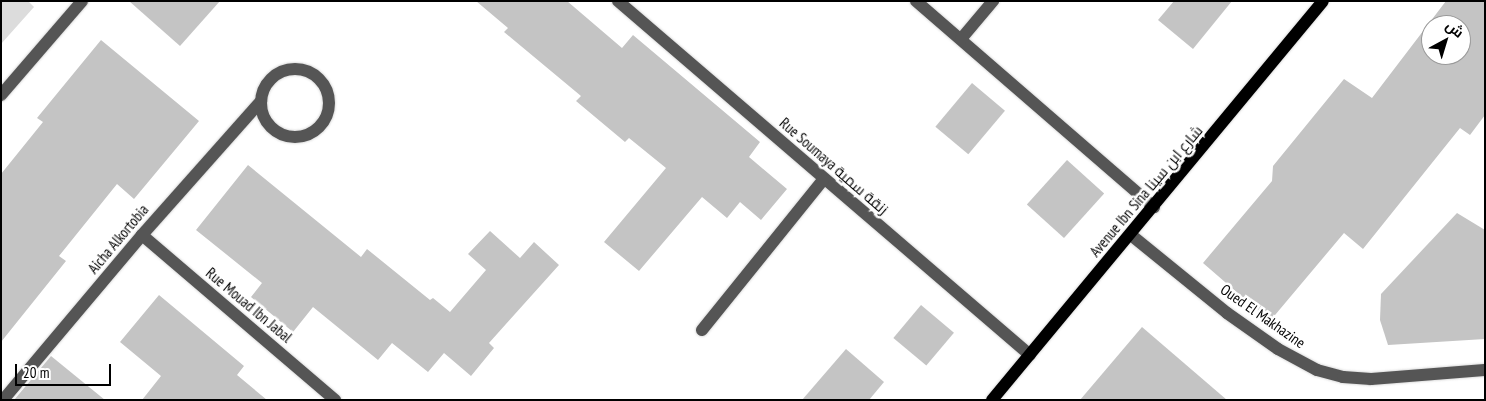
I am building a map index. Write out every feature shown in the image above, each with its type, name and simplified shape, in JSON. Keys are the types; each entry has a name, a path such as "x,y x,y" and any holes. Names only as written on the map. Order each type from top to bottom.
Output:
{"main road":[{"name":"Avenue Ibn Sina شارع ابن سينا","path":"992,400 1131,235 1323,1"}],"street":[{"path":"1,95 82,1"},
{"name":"Rue Soumaya زنقة سمية","path":"618,1 824,180 1030,355"},
{"path":"916,1 1154,207"},
{"path":"961,39 993,1"},
{"name":"Aicha Alkortobia","path":"5,393 261,101 268,82 277,74 300,69 321,81 329,103 322,125 308,135 290,137 270,126 263,116 261,101"},
{"path":"702,330 824,180"},
{"name":"Rue Mouad Ibn Jabal","path":"142,235 336,400"},
{"name":"Oued El Makhazine","path":"1131,235 1227,314 1278,350 1317,370 1343,377 1371,379 1485,370"}],"shaded area":[{"path":"1,1 28,1 34,7 1,44"}],"building":[{"path":"129,1 220,1 180,46"},
{"path":"476,1 567,1 622,48 633,35 760,142 749,157 787,189 761,220 740,202 727,218 702,197 639,271 604,242 666,168 629,138 625,142 576,101 581,96 504,32 508,28"},
{"path":"1174,1 1232,1 1193,49 1158,20"},
{"path":"1446,1 1485,1 1485,115 1470,135 1460,128 1363,249 1344,233 1270,321 1203,263 1272,181 1273,166 1344,79 1372,98 1421,34 1421,65 1471,65 1471,15 1435,15"},
{"path":"101,40 199,121 134,199 117,184 59,256 66,261 1,342 1,174 43,122 37,118"},
{"path":"972,83 1005,111 968,154 935,127"},
{"path":"1067,160 1104,193 1064,238 1027,205"},
{"path":"248,165 361,257 367,249 430,300 433,298 450,312 486,270 468,254 490,231 520,258 534,242 559,265 489,343 494,348 471,376 444,353 428,372 392,343 378,360 313,307 293,332 251,297 262,283 196,230"},
{"path":"1457,213 1485,230 1485,339 1388,345 1380,320 1381,294"},
{"path":"159,295 244,366 237,375 267,400 142,400 161,376 120,342"},
{"path":"921,305 954,333 926,366 893,338"},
{"path":"1142,327 1227,400 1080,400"},
{"path":"846,349 884,382 869,400 802,400"},
{"path":"51,356 105,400 14,400"}]}
